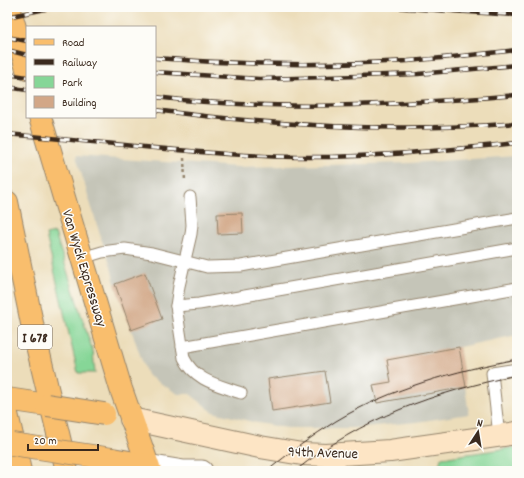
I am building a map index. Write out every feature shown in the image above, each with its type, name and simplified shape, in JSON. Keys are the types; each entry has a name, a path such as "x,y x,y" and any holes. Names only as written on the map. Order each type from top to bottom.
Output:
{"main road":[{"path":"9,7 26,66"},
{"name":"Van Wyck Expressway","path":"40,118 121,389 149,468"},
{"name":"I 678","path":"7,202 34,333 67,471"},
{"path":"7,399 131,419"},
{"path":"7,414 20,471"},
{"name":"94th Avenue","path":"131,419 260,447 310,454 390,452 508,434"},
{"path":"7,443 112,460 149,468"}],"street":[{"path":"149,468 202,471"}],"lane":[{"path":"190,197 192,225 176,306 184,358 188,366 199,377 241,393"},
{"path":"82,258 102,252 125,249 152,252 207,267 241,266 517,218"},
{"path":"176,306 199,304 517,248"},
{"path":"182,347 517,288"},
{"path":"508,434 492,373 517,369"}],"path":[{"path":"184,158 186,187 190,197"}],"shaded area":[{"path":"76,156 238,167 410,163 517,156 517,335 459,347 469,414 416,422 354,428 287,428 257,423 213,412 190,394 178,394 147,375 114,280"}],"green space":[{"path":"55,233 93,352 95,373 78,373 46,235"},
{"path":"517,447 517,471 438,471 441,458"}],"building":[{"path":"242,213 243,233 218,234 217,214"},
{"path":"145,273 162,319 131,330 115,284"},
{"path":"459,347 466,387 377,403 373,385 391,382 387,360"},
{"path":"325,371 330,402 272,411 268,379"}],"tram line":[{"path":"267,471 336,421 379,399 447,375 517,359"},
{"path":"295,471 321,452 347,436 400,410 456,390 517,375"}],"railway":[{"path":"7,17 55,7"},
{"path":"390,7 517,15"},
{"path":"7,37 26,41"},
{"path":"7,50 26,55"},
{"path":"156,58 250,63 345,64 408,61 517,50"},
{"path":"156,72 259,79 418,74 517,65"},
{"path":"7,74 26,77"},
{"path":"7,87 26,90"},
{"path":"156,97 201,102 291,106 426,102 517,95"},
{"path":"156,110 200,116 290,124 381,128 472,126 517,123"},
{"path":"7,134 224,154 297,157 379,155 517,143"}]}
